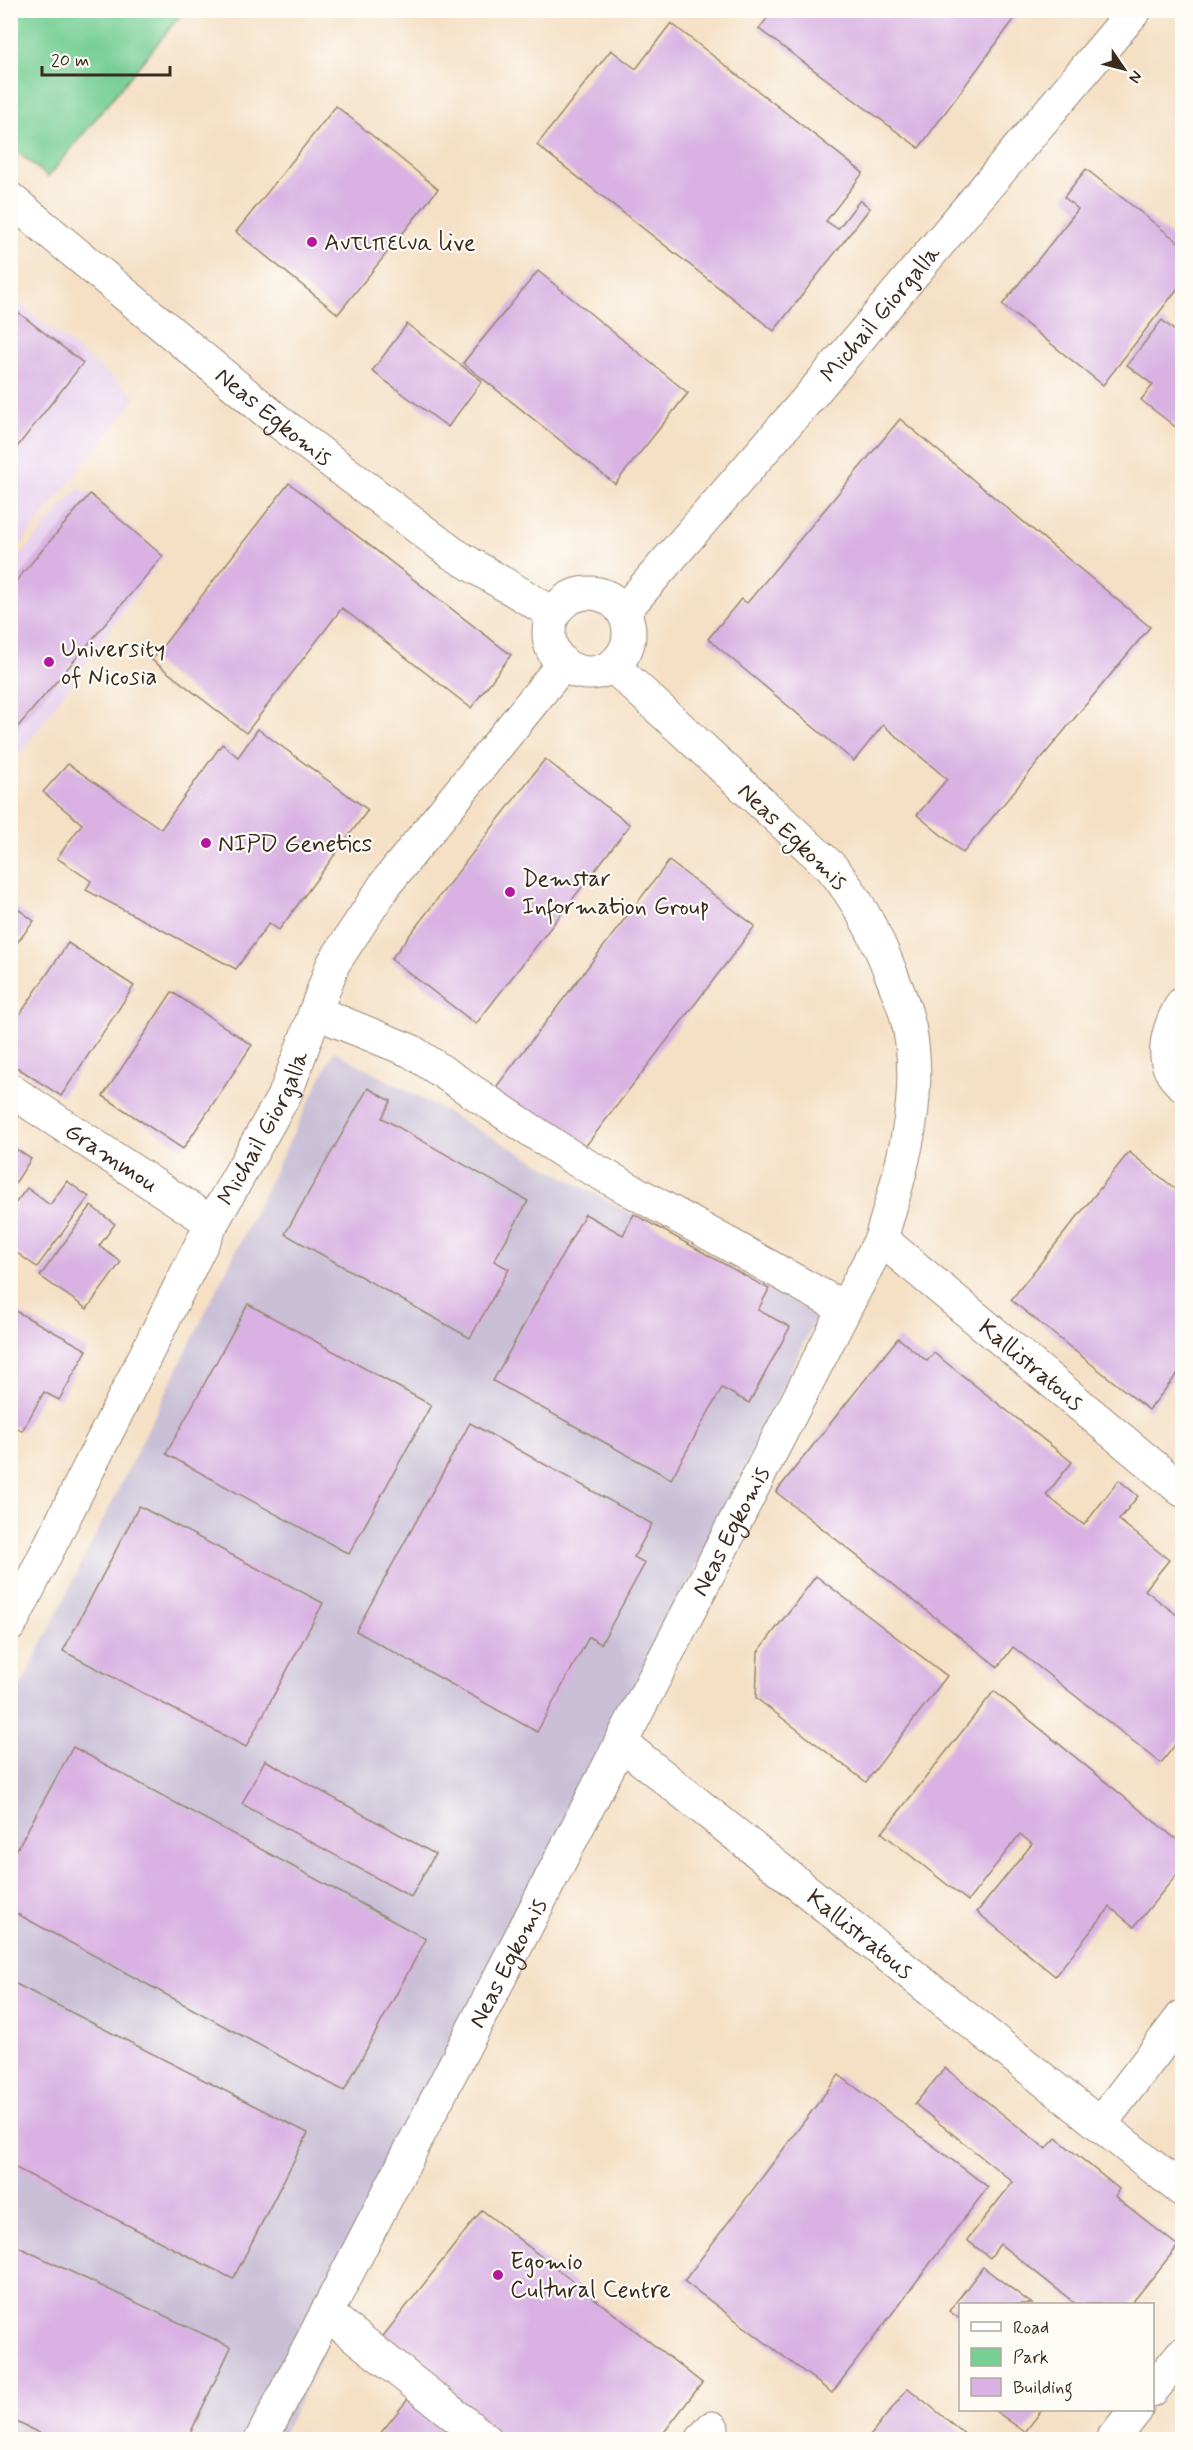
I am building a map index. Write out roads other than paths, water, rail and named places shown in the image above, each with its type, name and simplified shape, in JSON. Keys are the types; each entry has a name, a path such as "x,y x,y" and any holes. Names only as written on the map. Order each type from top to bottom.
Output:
{"street":[{"name":"Michail Giorgalla","path":"623,612 807,400 1135,10"},
{"name":"Neas Egkomis","path":"10,199 293,432 452,553 554,614"},
{"path":"589,593 611,600 623,612 629,629 628,643 623,655 613,666 599,672 584,673 563,664 552,649 548,636 554,614 570,598 589,593"},
{"name":"Michail Giorgalla","path":"10,1624 212,1223 286,1092 333,964 387,882 563,664"},
{"name":"Neas Egkomis","path":"261,2439 881,1239 909,1136 913,1093 912,1048 906,1014 874,929 855,896 832,868 613,666"},
{"path":"1182,1004 1170,1024 1167,1057 1175,1078 1182,1084"},
{"path":"315,1012 411,1051 573,1158 844,1308"},
{"name":"Grammou","path":"10,1090 212,1223"},
{"name":"Kallistratous","path":"881,1239 1182,1490"},
{"name":"Kallistratous","path":"621,1743 1182,2190"},
{"path":"1100,2124 1182,2017"},
{"path":"326,2313 486,2439"},
{"path":"1154,2388 1182,2354"},
{"path":"1112,2439 1134,2411"}],"place":[{"name":"Αντιπεινα live","path":"312,242"},
{"name":"University of Nicosia","path":"49,662"},
{"name":"NIPD Genetics","path":"206,843"},
{"name":"Demstar Information Group","path":"510,892"},
{"name":"Egomio Cultural Centre","path":"498,2275"}]}
